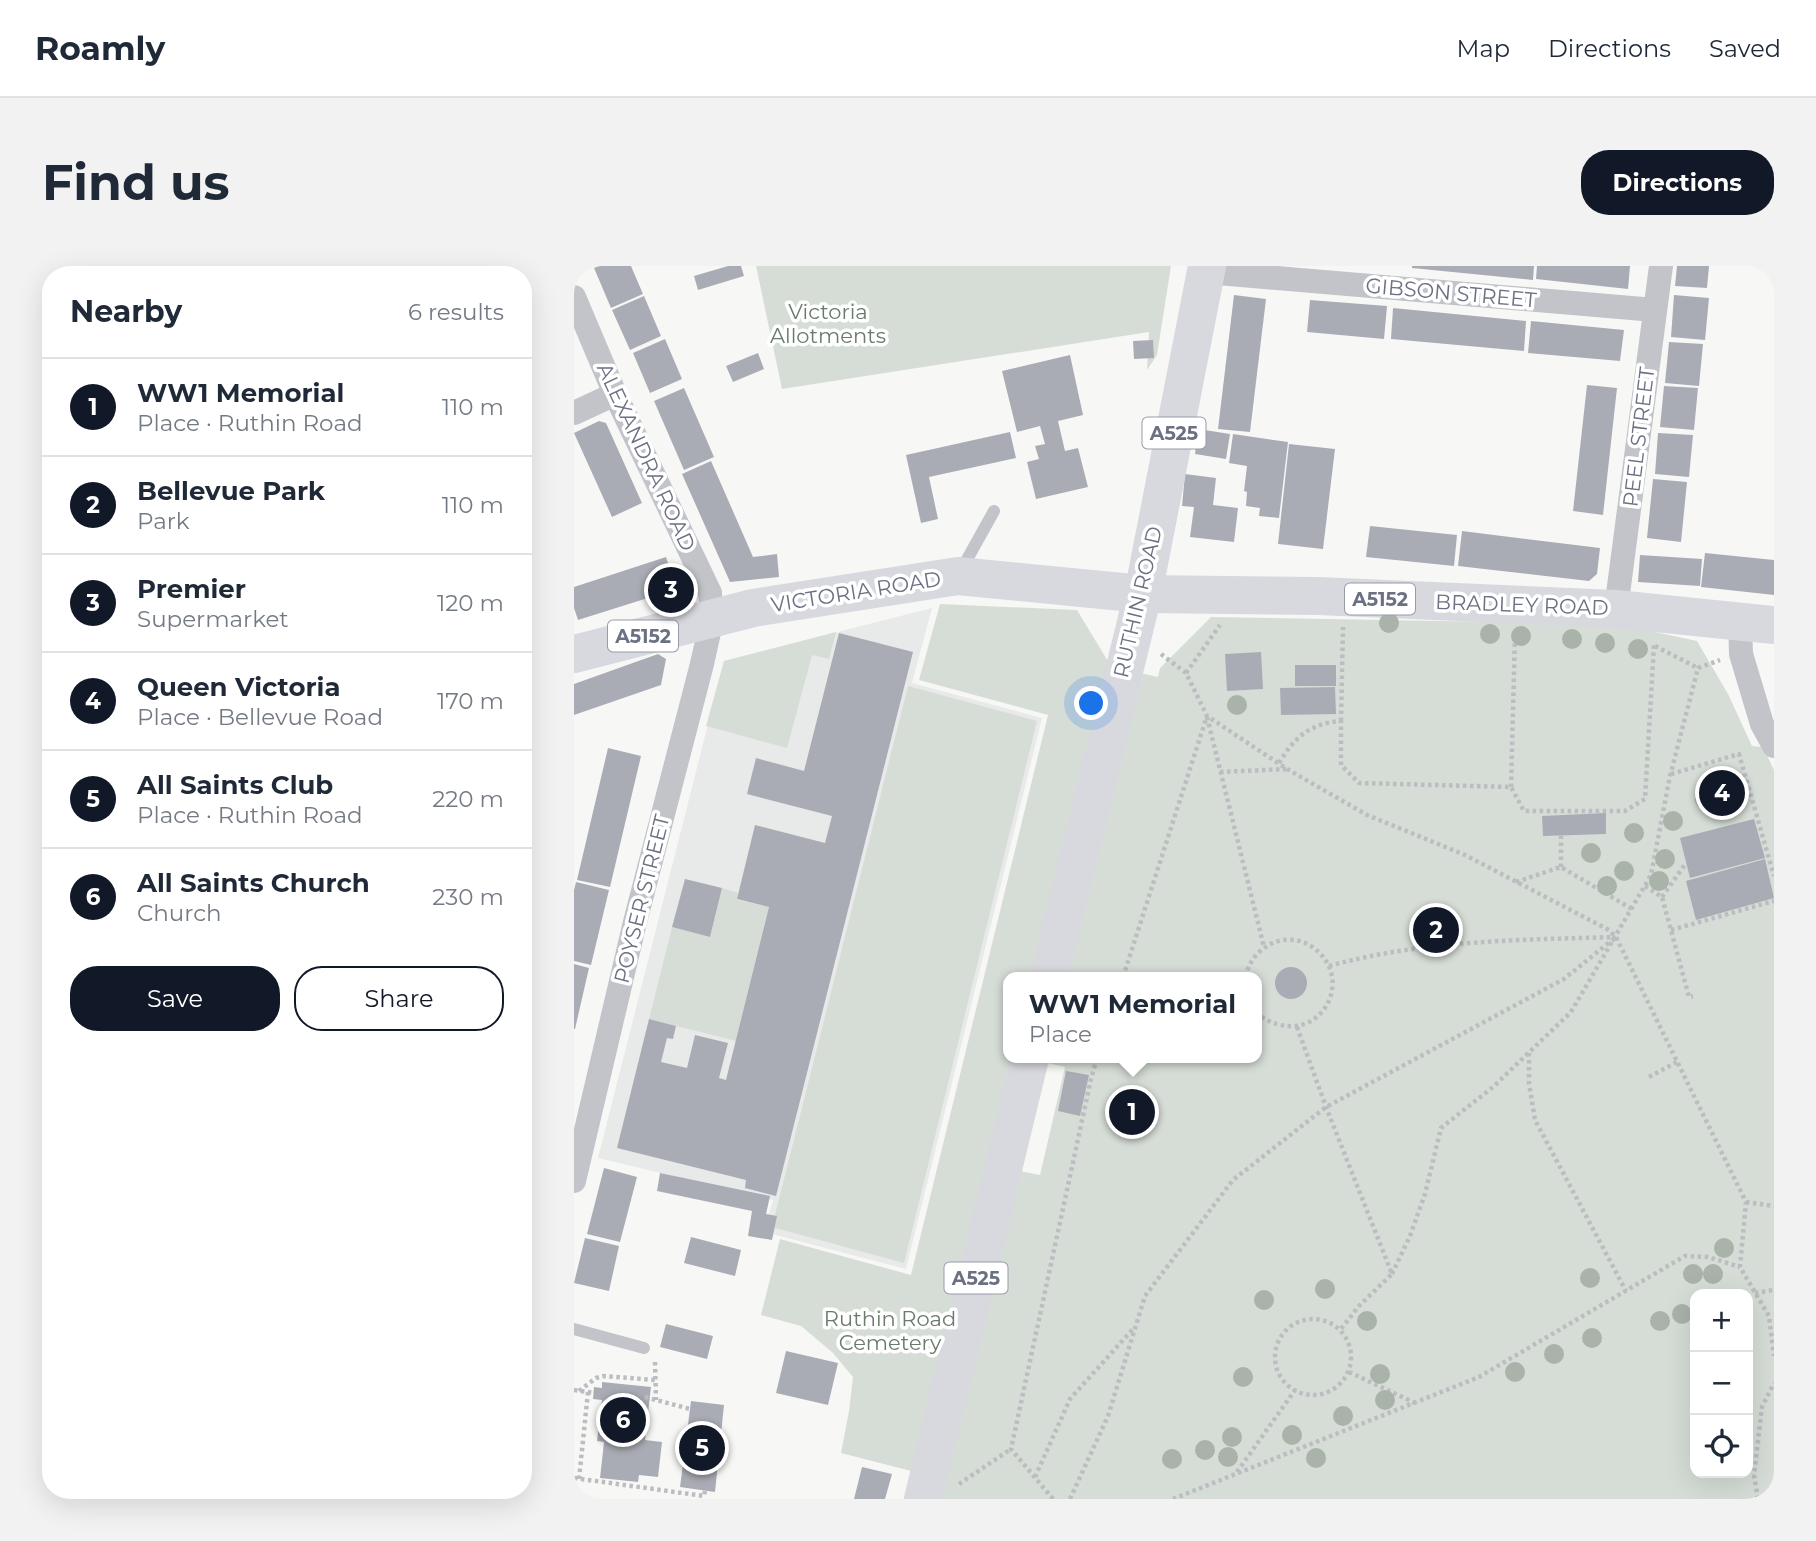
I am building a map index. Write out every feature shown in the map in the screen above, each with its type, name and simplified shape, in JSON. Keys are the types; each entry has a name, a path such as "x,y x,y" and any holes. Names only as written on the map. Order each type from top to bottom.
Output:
{"main road":[{"name":"RUTHIN ROAD","path":"1050,972 1143,594 1206,269"},
{"name":"VICTORIA ROAD","path":"574,654 753,608 958,576 1143,594"},
{"name":"BRADLEY ROAD","path":"1143,594 1318,596 1616,609 1751,633"},
{"name":"A525","path":"939,1493 1029,1063"}],"street":[{"name":"PEEL STREET","path":"1616,609 1661,266"},
{"name":"GIBSON STREET","path":"1206,269 1655,310"},
{"name":"ALEXANDRA ROAD","path":"574,297 615,394 710,593 712,619"},
{"path":"574,413 615,394"},
{"name":"POYSER STREET","path":"574,1181 635,922 712,619"},
{"path":"1751,633 1762,724 1774,746"}],"lane":[{"path":"958,576 994,511"},
{"path":"574,1329 644,1348"}],"path":[{"path":"1343,626 1341,765 1359,783 1511,787"},
{"path":"1516,631 1511,787 1524,811 1625,811 1645,799 1654,645"},
{"path":"1132,632 1186,673 1207,716 1264,947"},
{"path":"1341,1329 1359,1306 1392,1274 1414,1226 1441,1128 1493,1087 1571,1012 1616,937 1651,875 1671,774 1698,668 1751,633"},
{"path":"1207,716 1287,769 1367,815 1465,855 1609,930 1616,937 1746,1202 1740,1267 1774,1326"},
{"path":"1125,972 1207,716"},
{"path":"1279,764 1291,744 1315,726 1340,721"},
{"path":"1671,774 1739,754 1774,876"},
{"path":"1220,772 1287,769"},
{"path":"1561,835 1561,867"},
{"path":"1662,897 1686,863"},
{"path":"1516,882 1561,867 1632,909"},
{"path":"1645,886 1662,897 1689,997 1693,996"},
{"path":"1671,930 1774,901"},
{"path":"1329,966 1395,949 1446,944 1616,937"},
{"path":"1070,1499 1108,1416 1145,1296 1233,1180 1326,1107 1564,979 1616,937"},
{"path":"1248,972 1254,957 1264,947 1278,941 1301,942 1321,953 1329,966 1332,992 1328,1004 1310,1023 1297,1027 1282,1027 1262,1018"},
{"path":"1297,1027 1392,1274"},
{"path":"1529,1052 1529,1083 1535,1120 1626,1291"},
{"path":"1649,1077 1677,1062"},
{"path":"939,1493 1011,1449 1096,1063"},
{"path":"1746,1202 1774,1206"},
{"path":"1173,1499 1479,1377 1685,1256 1708,1257 1740,1267"},
{"path":"1755,1293 1774,1290"},
{"path":"1769,1316 1774,1356"},
{"path":"1320,1318 1341,1329 1351,1349 1349,1372 1343,1382 1322,1394 1311,1395 1295,1390 1280,1377 1275,1353 1278,1340 1295,1322 1320,1318"},
{"path":"1035,1477 1070,1399 1136,1326"},
{"path":"644,1348 650,1352 655,1363 656,1400"},
{"path":"1349,1372 1416,1403"},
{"path":"576,1391 596,1378 655,1380"},
{"path":"1758,1499 1754,1475 1762,1407 1774,1382"},
{"path":"1237,1472 1295,1390"},
{"path":"576,1391 591,1393 577,1479 704,1496 705,1491"},
{"path":"645,1397 690,1409"},
{"path":"1011,1449 1053,1499"}],"shaded area":[{"path":"932,608 912,683 1042,718 906,1269 764,1232 773,1200 598,1158 724,661"}],"green space":[{"name":"Victoria Allotments","path":"756,266 1171,266 1157,355 1147,370 1149,332 782,389"},
{"name":"Ruthin Road Cemetery","path":"940,604 1077,610 1109,663 1035,972 1003,972 1003,1063 1013,1063 915,1472 841,1453 853,1377 833,1353 801,1326 761,1315 780,1239 911,1275 1048,715 919,680"},
{"path":"1211,617 1617,624 1697,641 1728,694 1752,746 1763,747 1774,770 1774,1499 942,1499 1020,1171 1040,1175 1065,1067 1048,1063 1262,1063 1262,972 1069,972 1140,673 1158,677 1160,668"},
{"path":"836,632 829,659 812,655 787,748 706,726 724,661"},
{"path":"908,686 1037,721 904,1263 772,1227"},
{"path":"722,888 738,893 737,900 769,907 736,1041 649,1019 672,927 710,937"}],"building":[{"path":"631,266 643,294 611,308 594,268"},
{"path":"728,266 741,266 744,276 698,290 694,276"},
{"path":"1412,266 1534,266 1533,280"},
{"path":"1537,266 1630,266 1628,289 1536,279"},
{"path":"1677,266 1709,266 1707,288 1675,286"},
{"path":"1234,295 1266,299 1250,432 1218,429"},
{"path":"1674,295 1709,298 1705,340 1671,337"},
{"path":"644,296 661,336 630,350 612,310"},
{"path":"1310,300 1387,306 1384,339 1307,332"},
{"path":"1393,308 1526,321 1524,351 1391,339"},
{"path":"1531,321 1624,330 1620,361 1528,353"},
{"path":"665,339 682,379 650,393 633,353"},
{"path":"1153,340 1154,358 1134,359 1133,341"},
{"path":"1669,342 1703,344 1699,386 1665,383"},
{"path":"758,353 764,369 733,382 726,366"},
{"path":"1070,355 1083,415 1058,421 1065,451 1078,448 1088,487 1036,499 1027,462 1039,459 1035,446 1045,444 1040,426 1017,432 1002,371"},
{"path":"1587,385 1617,388 1603,515 1573,511"},
{"path":"1664,386 1698,388 1694,430 1660,427"},
{"path":"684,388 714,457 684,470 654,401"},
{"path":"599,421 606,423 642,503 612,517 574,433"},
{"path":"1198,429 1230,434 1226,459 1195,454"},
{"path":"1010,432 1016,458 929,477 938,519 921,523 906,455"},
{"path":"1658,433 1693,435 1689,477 1655,474"},
{"path":"1233,434 1288,442 1279,518 1259,516 1260,508 1246,506 1247,492 1244,491 1247,466 1229,463"},
{"path":"1289,444 1335,449 1323,549 1278,544"},
{"path":"711,461 753,557 777,554 779,577 730,582 682,474"},
{"path":"1185,474 1216,478 1213,505 1238,508 1234,542 1190,537 1194,507 1182,506"},
{"path":"1653,479 1687,482 1681,542 1647,538"},
{"path":"1370,526 1457,535 1454,566 1366,557"},
{"path":"1462,531 1600,548 1597,574 1589,581 1458,566"},
{"path":"1705,553 1774,560 1774,595 1701,587"},
{"path":"1640,555 1702,559 1700,586 1638,582"},
{"path":"666,557 675,585 670,591 578,620 574,608 574,587"},
{"path":"839,633 913,652 776,1196 745,1188 746,1180 617,1148 649,1019 676,1026 673,1039 667,1038 661,1062 687,1068 695,1035 728,1043 719,1078 726,1080 769,907 737,899 755,825 825,843 832,816 747,794 756,758 804,771"},
{"path":"1261,652 1263,689 1227,691 1225,654"},
{"path":"658,654 666,659 661,685 574,715 574,684"},
{"path":"1295,665 1336,665 1336,686 1295,686"},
{"path":"1335,687 1336,714 1281,715 1280,688"},
{"path":"608,748 641,756 610,887 577,880"},
{"path":"1606,813 1606,834 1543,836 1542,816"},
{"path":"1754,819 1765,858 1690,878 1680,838"},
{"path":"1765,859 1774,898 1696,920 1686,881"},
{"path":"685,879 722,888 710,937 672,927"},
{"path":"576,882 609,890 591,965 574,961"},
{"path":"574,964 589,968 575,1029 574,1029"},
{"path":"1291,967 1302,972 1307,983 1302,994 1291,999 1280,994 1275,983 1280,972"},
{"path":"1066,1071 1089,1075 1080,1116 1058,1111"},
{"path":"604,1168 637,1177 620,1242 587,1234"},
{"path":"660,1173 770,1196 766,1214 777,1216 772,1240 748,1236 752,1211 657,1191"},
{"path":"691,1237 741,1250 735,1276 684,1263"},
{"path":"585,1238 619,1246 609,1291 574,1283"},
{"path":"666,1324 713,1336 707,1359 660,1347"},
{"path":"786,1351 838,1363 828,1405 776,1393"},
{"path":"602,1382 651,1387 645,1440 662,1442 658,1477 639,1475 638,1482 600,1478 604,1442 597,1441 602,1400 593,1399 594,1387 602,1388"},
{"path":"691,1401 724,1405 715,1492 680,1487"},
{"path":"862,1467 892,1474 885,1499 854,1499"}],"place":[{"name":"Premier","path":"671,590"},
{"name":"Queen Victoria","path":"1722,793"},
{"name":"Bellevue Park","path":"1436,930"},
{"name":"WW1 Memorial","path":"1132,1112"},
{"name":"All Saints Church","path":"623,1420"},
{"name":"All Saints Club","path":"702,1448"}]}
